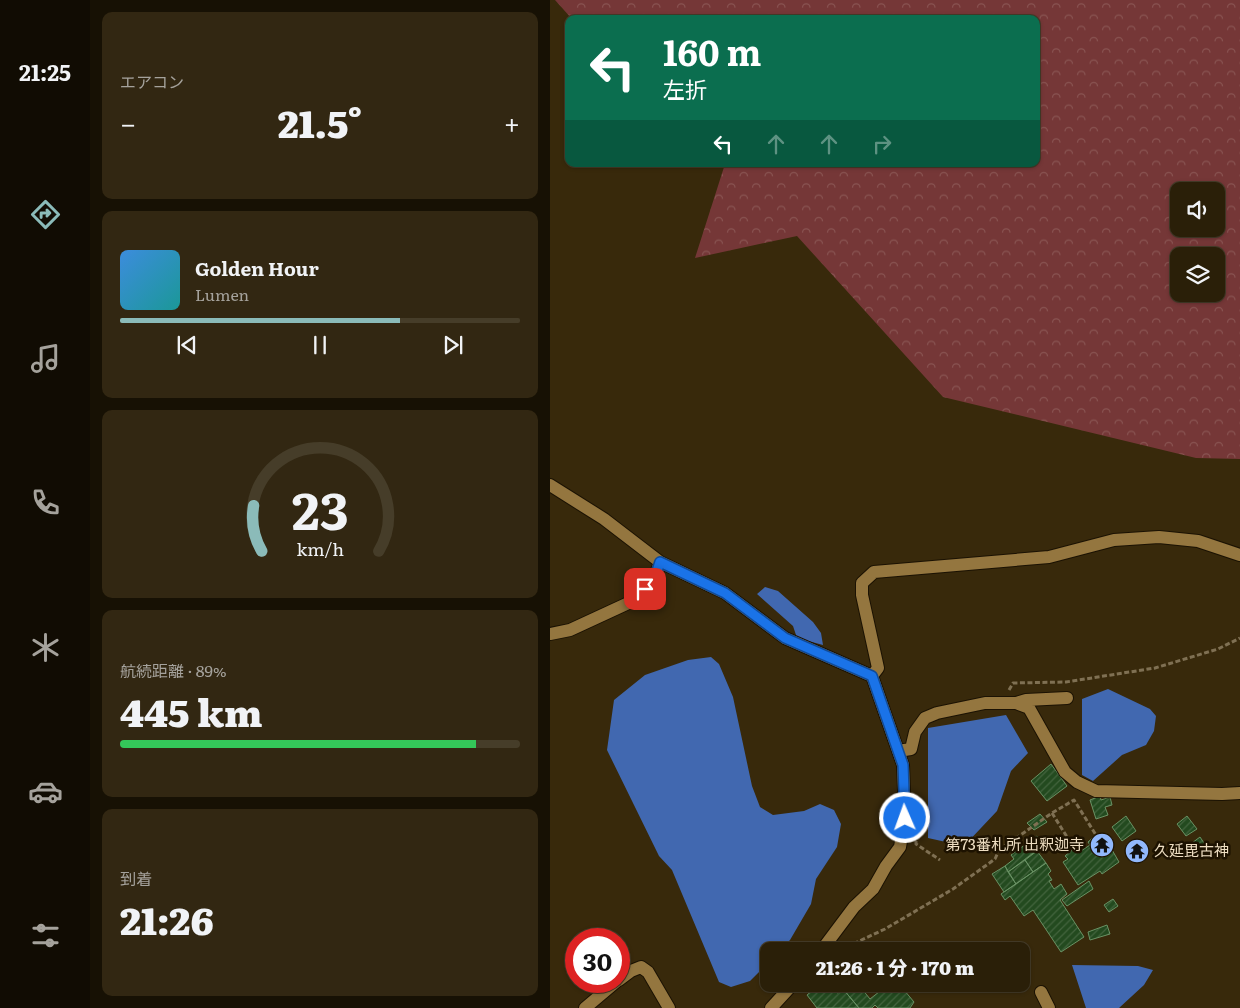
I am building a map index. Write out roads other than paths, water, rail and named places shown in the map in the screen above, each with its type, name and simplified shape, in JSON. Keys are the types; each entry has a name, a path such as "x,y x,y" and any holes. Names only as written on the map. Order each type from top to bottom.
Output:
{"street":[{"path":"550,485 604,519 660,562 725,593 785,638 872,676 903,765 905,818 900,847 873,888 854,907 828,942"},
{"path":"872,676 878,668 862,595 862,583 874,572 1049,557 1114,540 1158,536 1198,541 1240,556"},
{"path":"550,634 570,630 635,600 655,577 660,562"},
{"path":"898,751 911,749 915,732 925,718 937,712 985,704 1067,698"},
{"path":"1016,703 1029,708 1065,772 1077,782 1096,791 1240,793"},
{"path":"630,972 641,967 648,972 669,1008"},
{"path":"771,1008 786,992"},
{"path":"1041,992 1049,1008"},
{"path":"585,1008 603,993"}],"water":[{"path":"765,587 778,591 813,622 821,633 823,645 797,638 793,626 757,594"},
{"path":"711,657 719,664 733,697 752,786 760,807 773,815 804,811 820,804 834,810 841,824 837,847 816,879 811,904 790,940 788,942 760,942 760,971 750,981 731,987 719,982 672,870 659,856 607,750 614,700 645,675 688,660"},
{"path":"1108,689 1150,709 1156,716 1154,731 1146,745 1122,755 1093,781 1082,775 1082,699"},
{"path":"1006,715 1028,753 1011,771 997,811 964,846 928,838 928,728"},
{"path":"1072,965 1138,966 1153,970 1144,985 1119,1008 1086,1008"}],"place":[{"name":"第73番札所 出釈迦寺","path":"1102,845"},
{"name":"久延毘古神","path":"1137,851"}]}
